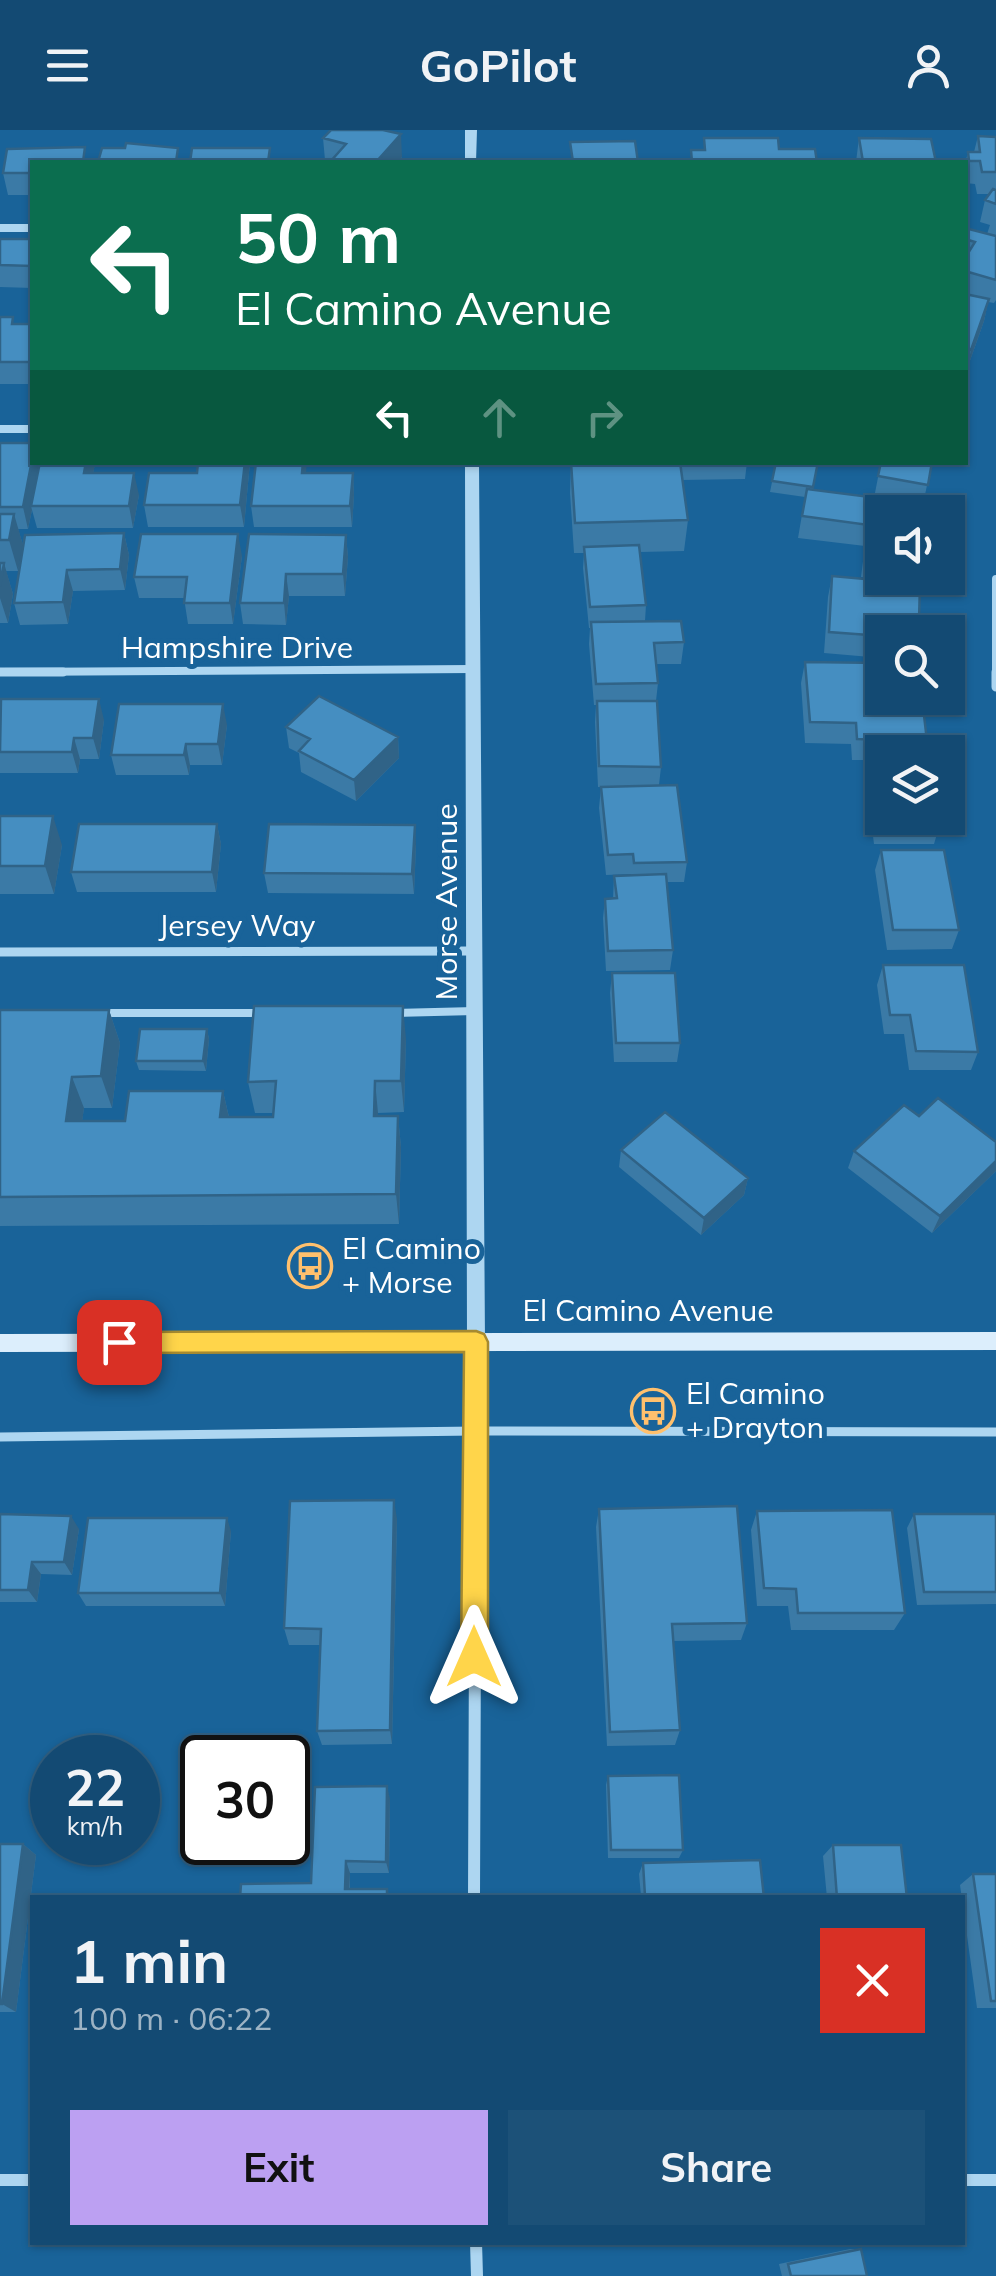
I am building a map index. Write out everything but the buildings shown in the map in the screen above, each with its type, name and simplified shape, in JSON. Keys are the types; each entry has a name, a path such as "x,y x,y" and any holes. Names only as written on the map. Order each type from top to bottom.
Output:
{"main road":[{"name":"El Camino Avenue","path":"0,1342 996,1341"}],"street":[{"path":"471,130 471,160"},
{"path":"0,228 30,228"},
{"path":"0,429 30,429"},
{"name":"Morse Avenue","path":"472,465 476,1342"},
{"path":"996,579 996,687"},
{"name":"Hampshire Drive","path":"0,672 473,669"},
{"name":"Jersey Way","path":"0,952 475,951"},
{"path":"474,1895 476,1342"},
{"path":"0,2180 30,2180"},
{"path":"965,2180 996,2180"},
{"path":"476,2245 477,2276"}],"lane":[{"path":"383,1013 475,1011"},
{"path":"88,1013 264,1013"},
{"path":"0,1437 476,1431 996,1432"}],"place":[{"name":"El Camino + Morse","path":"310,1266"},
{"name":"El Camino + Drayton","path":"653,1411"}],"route":[{"path":"119,1342 476,1342 474,1657"}]}
